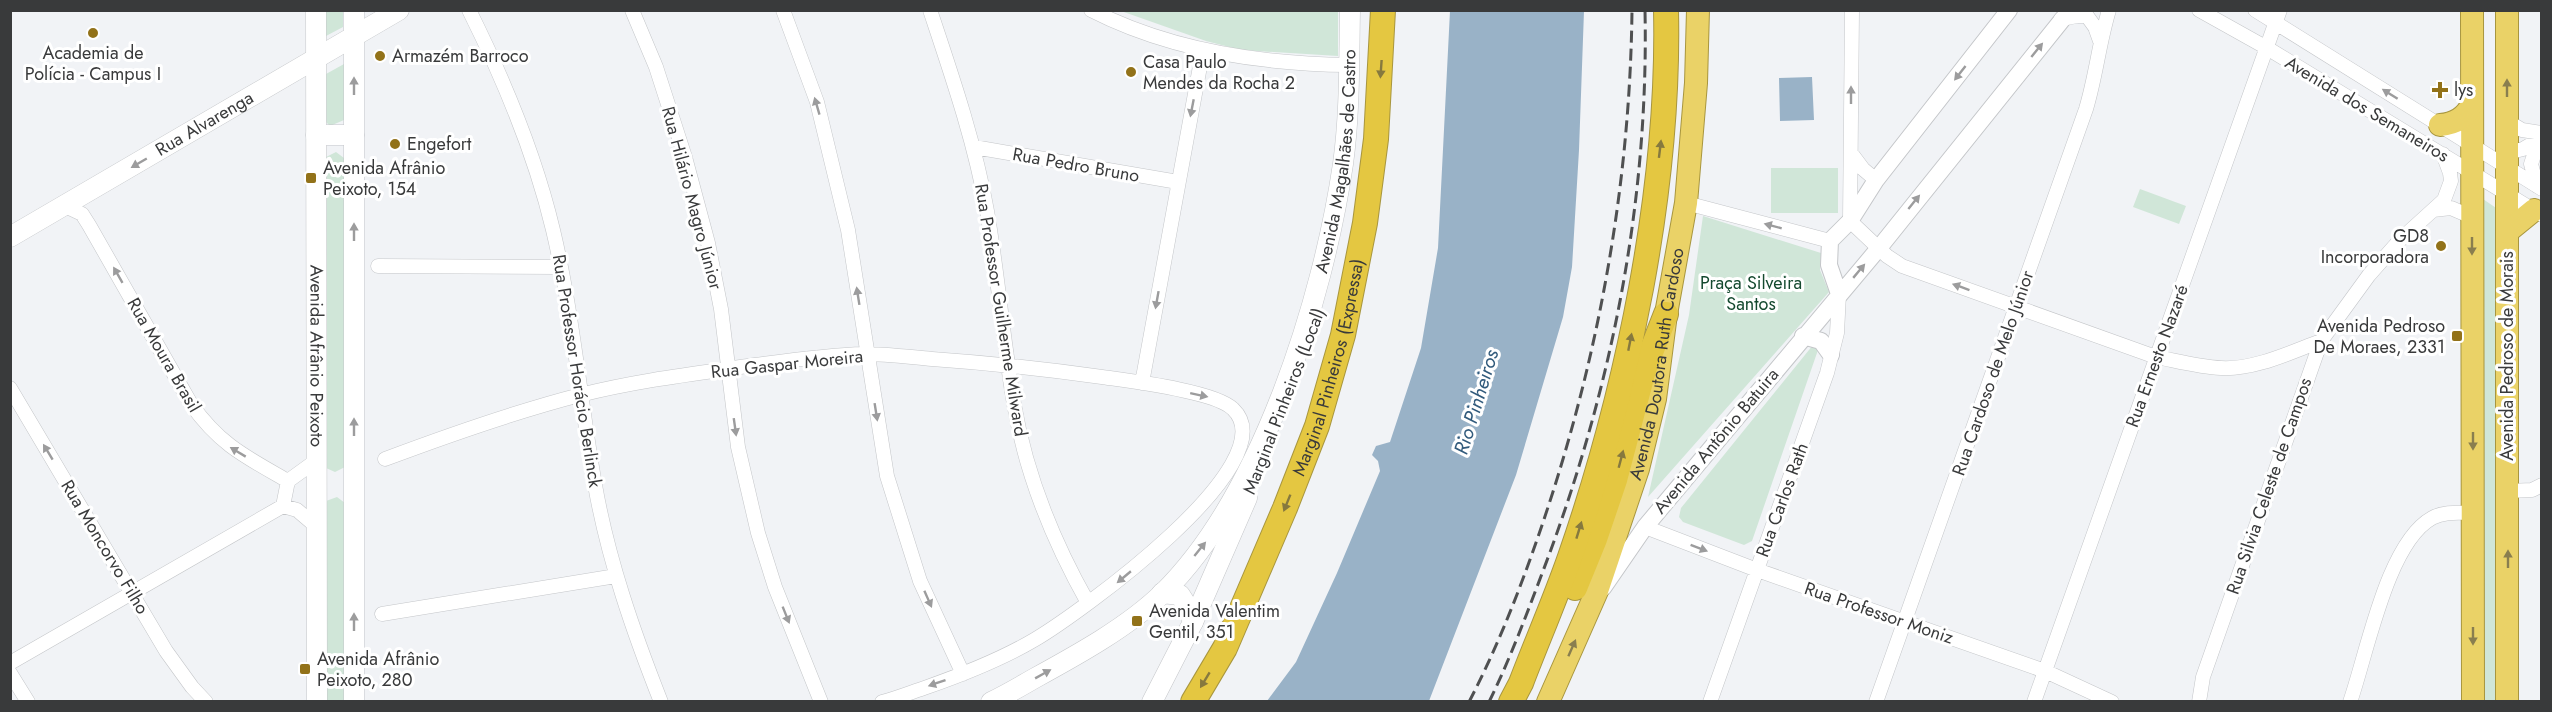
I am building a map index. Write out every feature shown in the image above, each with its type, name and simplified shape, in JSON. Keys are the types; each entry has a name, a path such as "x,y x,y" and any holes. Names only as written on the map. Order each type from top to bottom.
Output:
{"highway":[{"name":"Marginal Pinheiros (Expressa)","path":"1193,702 1224,648 1285,508 1317,426 1343,335 1365,223 1376,139 1383,45 1383,10"},
{"path":"1516,692 1570,557 1623,375 1638,301 1657,175 1662,129 1666,10"},
{"name":"Avenida Doutora Ruth Cardoso","path":"1548,702 1597,591 1638,469 1654,399 1666,314 1686,203 1696,83 1698,10"},
{"name":"Avenida Pedroso de Morais","path":"2472,10 2473,702"},
{"name":"Avenida Pedroso de Morais","path":"2507,10 2507,702"},
{"path":"2440,125 2459,119 2472,104"},
{"path":"2507,232 2539,199"},
{"path":"1516,692 1546,649 1567,609 1596,539 1615,480 1644,370 1666,314"}],"main road":[{"name":"Avenida Afrânio Peixoto","path":"316,10 317,702"},
{"name":"Avenida Afrânio Peixoto","path":"354,10 354,702"},
{"name":"Rua Alvarenga","path":"10,237 399,10"},
{"name":"Avenida Magalhães de Castro","path":"995,701 1089,646 1162,593 1200,549 1233,501 1275,408 1298,349 1324,260 1339,187 1348,117 1350,10"},
{"name":"Marginal Pinheiros (Local)","path":"1152,702 1193,622 1279,423 1312,338 1338,240 1355,141 1361,10"},
{"path":"316,135 354,135"},
{"path":"1162,593 1180,595 1189,609 1193,622"}],"street":[{"name":"Rua Hilário Magro Júnior","path":"632,10 656,67 685,157 708,243 721,309 738,447 758,533 775,587 818,689 821,702"},
{"path":"783,10 820,114 848,230 887,476 920,581 963,674"},
{"name":"Rua Professor Guilherme Milward","path":"930,10 974,147 999,279 1014,405 1029,468 1050,529 1088,603"},
{"path":"1091,10 1137,29 1203,50 1274,62 1349,65"},
{"path":"1852,10 1850,221 1902,266 2156,357 2223,369 2250,364 2321,341"},
{"path":"1839,294 1829,265 1830,242 1850,221 1876,180 2008,10"},
{"name":"Rua Cardoso de Melo Júnior","path":"1876,702 2086,109 2096,77 2100,41 2109,10"},
{"name":"Avenida dos Semaneiros","path":"2199,10 2268,48 2507,194 2539,199"},
{"name":"Avenida dos Semaneiros","path":"2255,10 2278,17 2472,145 2507,160 2539,199"},
{"name":"Rua Professor Horácio Berlinck","path":"469,12 494,61 517,117 547,208 569,301 595,486 616,576 661,702"},
{"path":"2066,15 2087,16 2095,27 2100,41"},
{"name":"Avenida Antônio Batuira","path":"1597,591 1606,586 1645,527 1879,248 2066,15"},
{"name":"Rua Ernesto Nazaré","path":"2034,702 2278,17"},
{"path":"1142,383 1203,50"},
{"path":"2507,121 2541,137"},
{"path":"2507,160 2541,137"},
{"path":"2539,199 2531,164 2541,137"},
{"name":"Rua Pedro Bruno","path":"974,147 1178,182"},
{"path":"1851,153 1863,169 1876,180"},
{"name":"Rua Silvia Celeste de Campos","path":"2197,699 2321,341 2369,275 2400,240 2444,200 2451,181 2451,173 2443,154"},
{"path":"1686,203 1830,242"},
{"name":"Rua Moura Brasil","path":"65,206 82,214 203,421 230,447 288,481"},
{"path":"2433,210 2451,208 2472,217"},
{"path":"378,266 561,267"},
{"name":"Rua Carlos Rath","path":"1710,702 1827,373 1837,333 1839,294"},
{"path":"1803,336 1821,340 1831,355"},
{"name":"Rua Gaspar Moreira","path":"385,459 519,412 582,394 728,369 821,357 867,354 1009,364 1142,383 1226,403 1242,420 1244,439 1239,453 1225,474 1191,515 1152,553 1111,588 1088,603"},
{"name":"Rua Moncorvo Filho","path":"10,388 166,651 206,702"},
{"path":"283,506 288,481 317,460"},
{"path":"2508,491 2532,490 2541,485"},
{"path":"10,663 283,506 297,510 317,527"},
{"path":"2350,702 2391,570 2411,538 2422,525 2442,513 2473,513"},
{"name":"Rua Professor Moniz","path":"1645,527 1757,570 2045,671 2112,702"},
{"path":"382,614 616,576"},
{"path":"882,702 963,674 1001,658 1036,639 1088,603"},
{"path":"10,674 28,702"}],"green space":[{"path":"326,11 343,11 343,27 326,36"},
{"path":"1121,11 1338,11 1338,56 1241,50 1206,41"},
{"path":"344,64 344,120 330,126 326,122 326,74"},
{"path":"336,152 344,158 345,467 335,472 326,468 326,157"},
{"path":"1771,168 1838,168 1838,213 1771,213"},
{"path":"2140,189 2186,206 2179,224 2133,207"},
{"path":"2483,199 2502,212 2503,701 2478,702"},
{"name":"Praça Silveira Santos","path":"1703,216 1821,253 1820,270 1829,292 1648,497 1689,315"},
{"name":"Praça Silveira Santos","path":"1813,345 1818,350 1752,541 1744,545 1683,522 1679,517 1681,508"},
{"path":"337,497 345,503 345,701 326,701 326,501"}],"water":[{"name":"Rio Pinheiros","path":"1450,11 1584,11 1572,267 1563,317 1516,475 1429,701 1267,701 1296,662 1337,573 1380,471 1378,461 1372,455 1376,446 1390,442 1421,348 1438,248"},
{"path":"1812,77 1814,120 1780,121 1779,78"}],"railway":[{"path":"1469,702 1524,577 1560,471 1578,406 1593,342 1617,210 1625,144 1632,10"},
{"path":"1489,702 1524,621 1567,503 1606,366 1621,296 1640,154 1645,82 1645,10"}],"place":[{"name":"Academia de Polícia - Campus I","path":"93,33"},
{"name":"Armazém Barroco","path":"380,56"},
{"name":"Casa Paulo Mendes da Rocha 2","path":"1131,72"},
{"name":"lys","path":"2440,90"},
{"name":"Engefort","path":"395,144"},
{"name":"Avenida Afrânio Peixoto, 154","path":"311,178"},
{"name":"GD8 Incorporadora","path":"2441,246"},
{"name":"Avenida Pedroso De Moraes, 2331","path":"2457,336"},
{"name":"Avenida Valentim Gentil, 351","path":"1137,621"},
{"name":"Avenida Afrânio Peixoto, 280","path":"305,669"}]}
